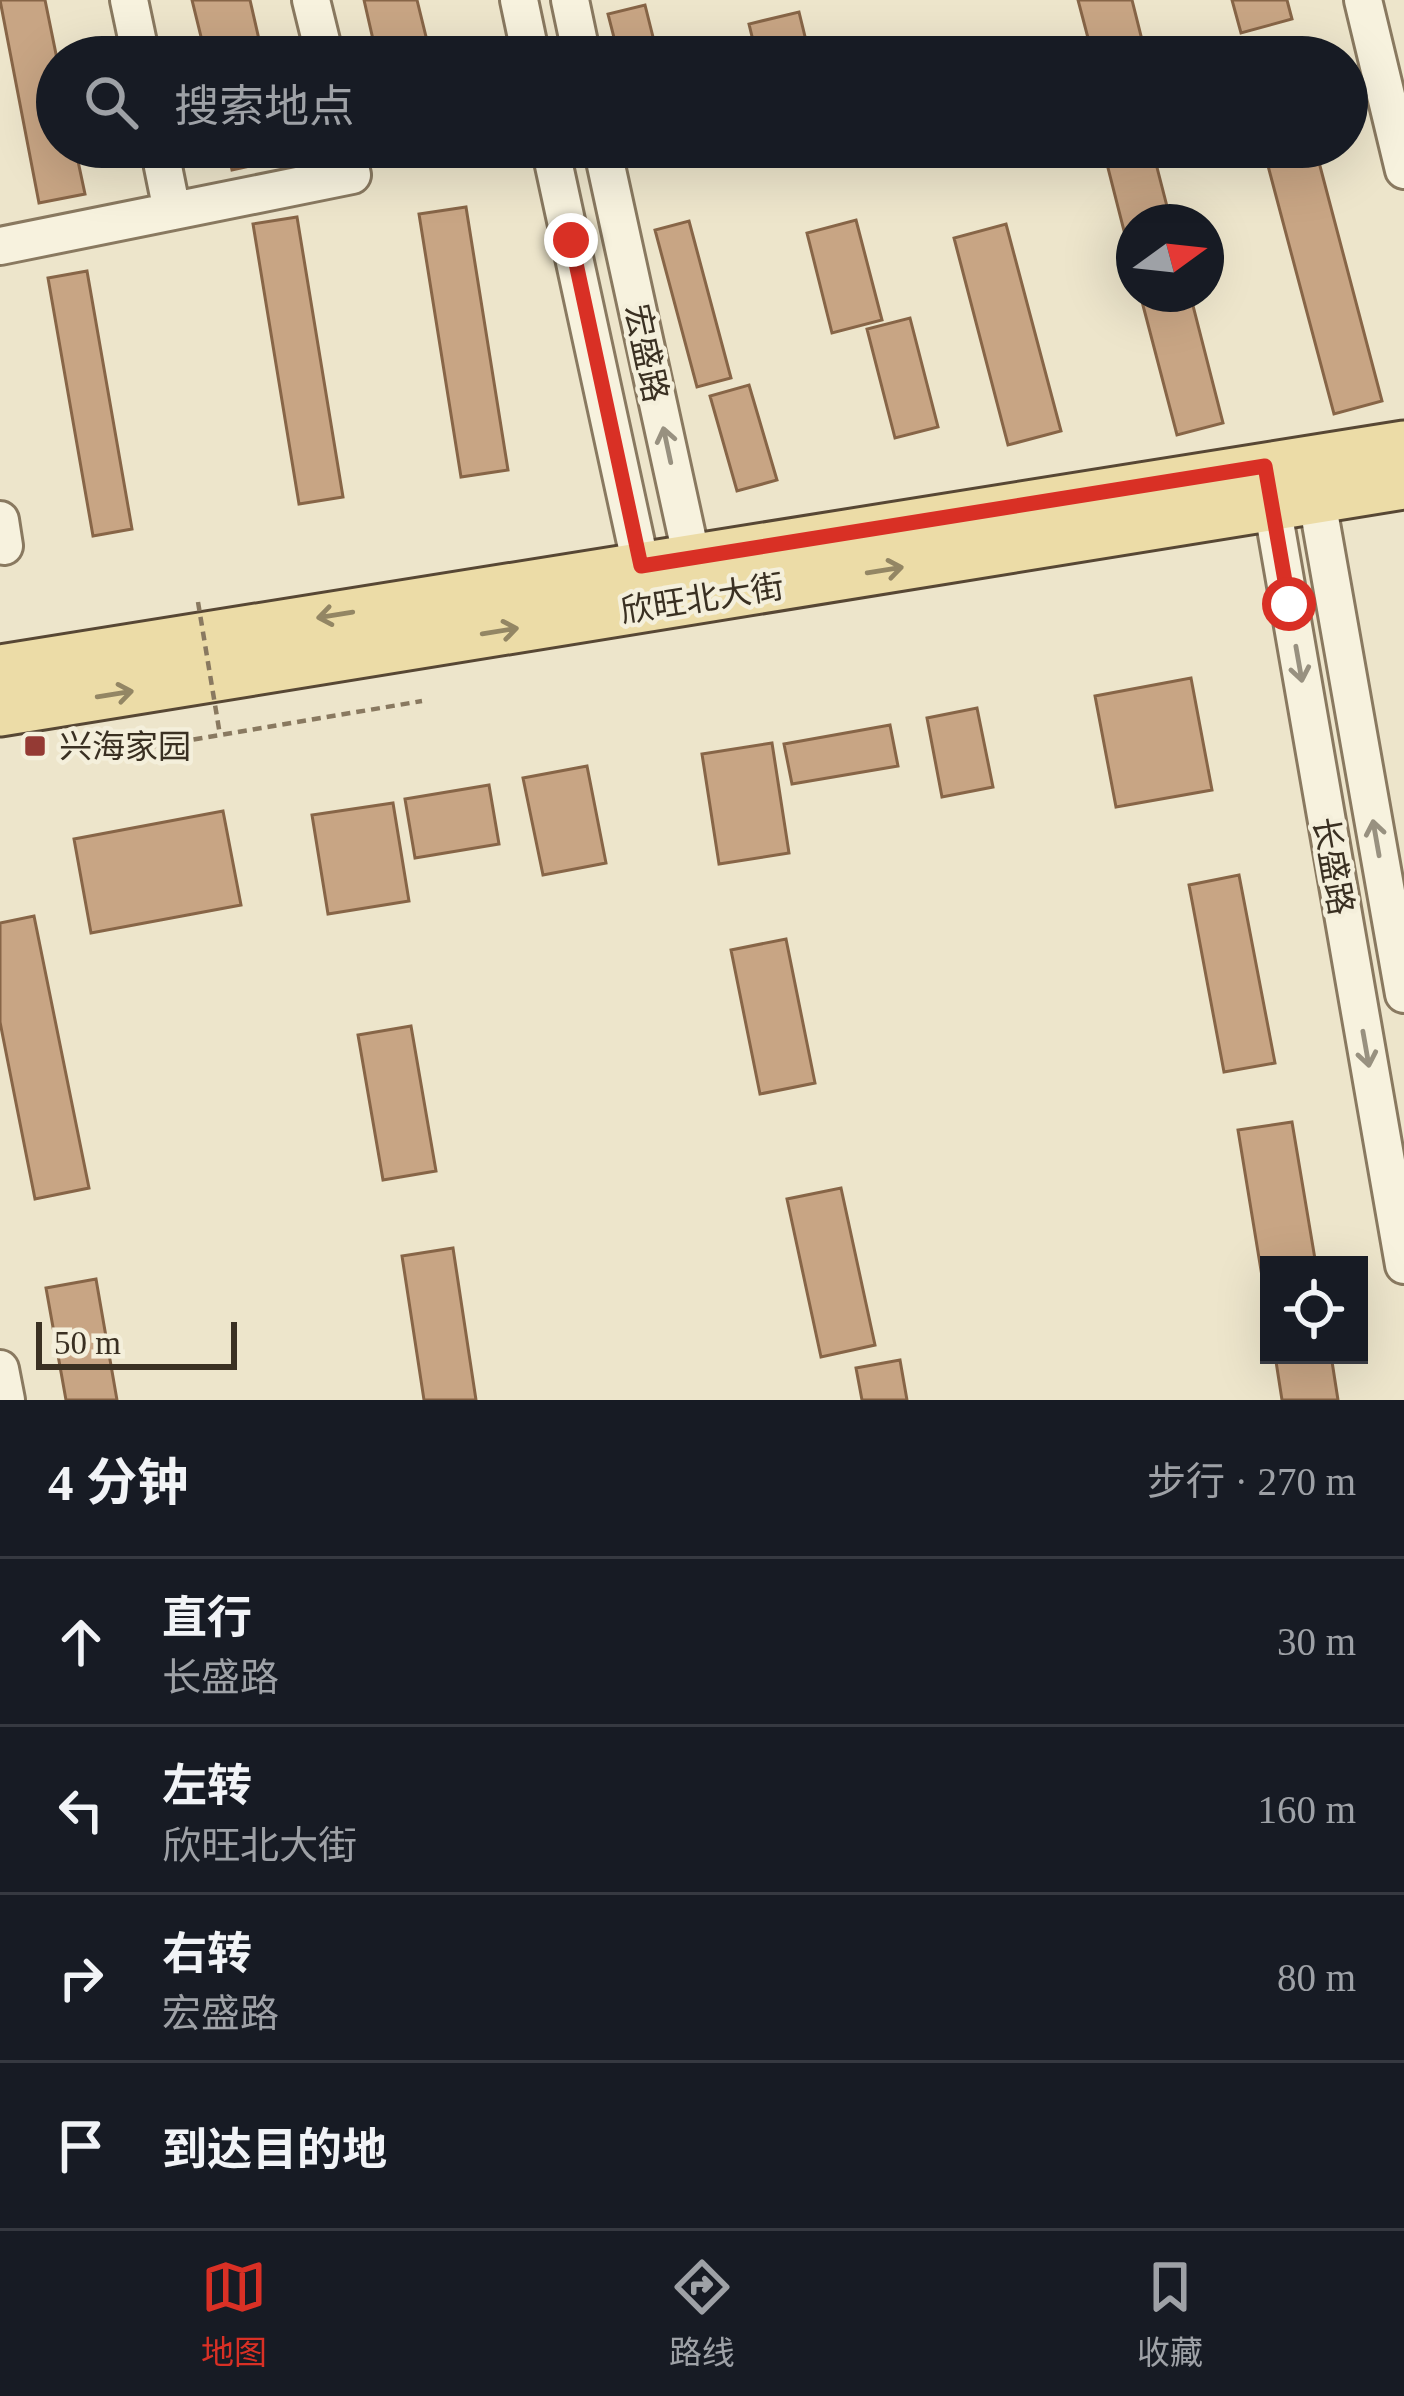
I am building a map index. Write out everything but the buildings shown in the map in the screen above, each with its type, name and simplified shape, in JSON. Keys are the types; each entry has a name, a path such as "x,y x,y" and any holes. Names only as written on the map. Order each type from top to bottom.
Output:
{"main road":[{"name":"欣旺北大街","path":"0,713 665,604 1314,480 1404,444"},
{"name":"欣旺北大街","path":"1314,480 1404,486"},
{"name":"欣旺北大街","path":"0,668 641,566 1269,488"}],"street":[{"path":"129,0 137,36"},
{"path":"311,0 320,36"},
{"path":"519,0 527,36"},
{"path":"570,0 578,36"},
{"path":"1363,0 1404,170"},
{"path":"163,168 172,211"},
{"path":"0,246 352,175 350,168"},
{"name":"宏盛路","path":"555,168 641,566"},
{"name":"宏盛路","path":"607,168 692,559"},
{"name":"长盛路","path":"1314,480 1404,994"},
{"name":"长盛路","path":"1269,488 1404,1265"},
{"path":"0,1369 6,1400"}],"path":[{"path":"198,602 220,735"},
{"path":"90,757 422,701"}],"place":[{"name":"兴海家园","path":"35,746"}],"route":[{"path":"571,240 641,566 1265,466 1289,604"}]}
